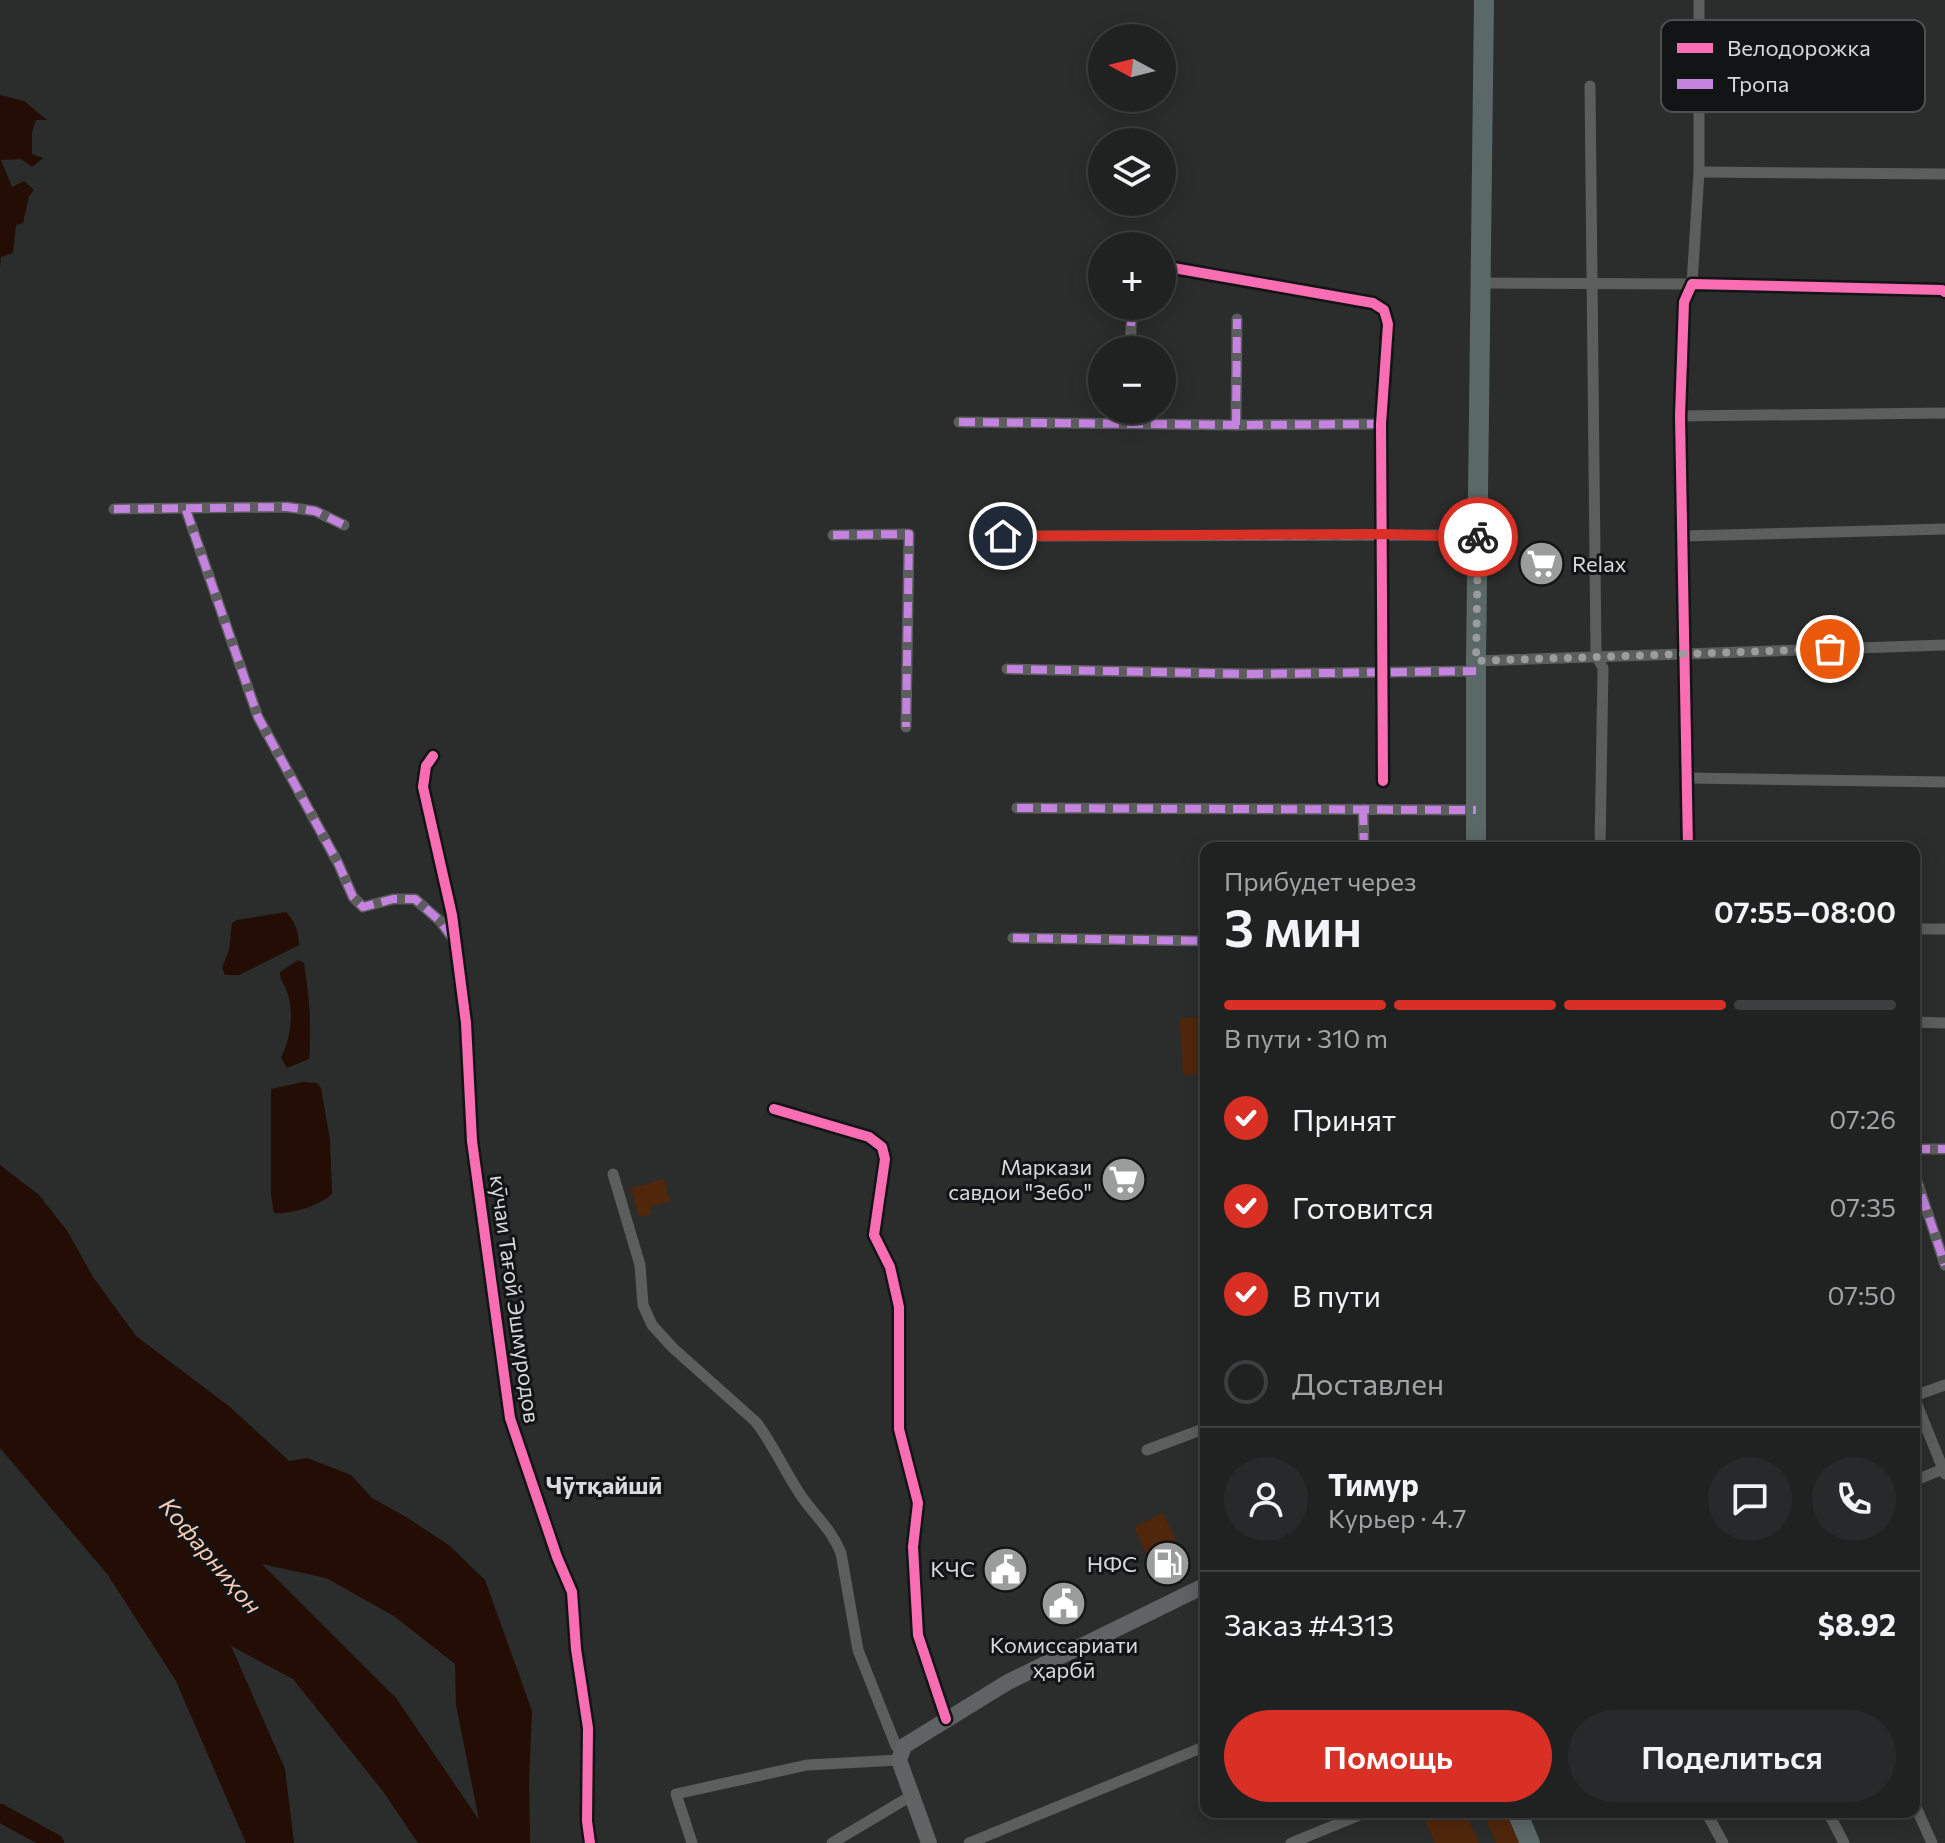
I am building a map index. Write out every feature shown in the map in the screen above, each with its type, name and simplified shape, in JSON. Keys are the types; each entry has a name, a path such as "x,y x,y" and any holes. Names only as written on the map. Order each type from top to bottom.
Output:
{"highway":[{"path":"1476,842 1484,0"},
{"path":"1510,1818 1520,1843"},
{"path":"1520,1818 1530,1843"}],"street":[{"path":"1590,86 1596,655 1603,668 1600,842"},
{"path":"1688,842 1680,416 1684,302 1692,284 1699,172 1699,112"},
{"path":"1699,172 1945,174"},
{"path":"1176,268 1373,303 1384,310 1388,324 1381,424 1383,781"},
{"path":"1482,283 1692,284 1945,292"},
{"path":"1236,425 1237,319"},
{"path":"1680,416 1945,413"},
{"path":"959,422 1088,424"},
{"path":"1127,424 1381,424"},
{"path":"114,509 287,507 315,511 344,525"},
{"path":"186,510 258,717 338,863 353,897 363,907 393,899 415,899 440,921 453,939"},
{"path":"1683,536 1945,529"},
{"path":"833,535 909,534 906,727"},
{"path":"1003,536 1478,535"},
{"path":"1007,669 1252,674 1383,672 1596,655 1945,645"},
{"name":"кӯчаи Тағой Эшмуродов","path":"433,756 426,766 423,787 452,915 466,1023 472,1141 510,1418 547,1530 572,1592 576,1649 588,1728 587,1821 590,1843"},
{"path":"1689,778 1945,782"},
{"path":"1017,808 1476,810"},
{"path":"1363,809 1364,842"},
{"path":"1920,929 1945,929"},
{"path":"1013,938 1200,941"},
{"path":"1920,1022 1945,1023"},
{"path":"774,1109 869,1137 882,1147 885,1159 874,1235 890,1267 899,1307 899,1429 918,1503 913,1547 918,1635 946,1719"},
{"path":"1920,1149 1945,1149"},
{"path":"613,1174 640,1265 643,1305 652,1325 756,1422 803,1498 835,1538 841,1553 861,1662 900,1755 929,1843"},
{"path":"1920,1190 1945,1265"},
{"path":"1920,1394 1945,1385"},
{"path":"1920,1411 1944,1472 1920,1479"},
{"path":"1147,1450 1200,1430"},
{"path":"692,1843 676,1794 807,1765 900,1755 946,1719 1008,1682 1200,1588"},
{"path":"969,1843 1200,1748"},
{"path":"832,1843 911,1796"},
{"path":"1920,1816 1932,1843"},
{"path":"1291,1843 1352,1818"},
{"path":"1709,1818 1723,1843"},
{"path":"1831,1818 1844,1843"}],"shaded area":[{"path":"1200,1017 1200,1074 1183,1075 1180,1018"},
{"path":"664,1179 670,1201 649,1207 651,1214 639,1217 631,1188"},
{"path":"1163,1513 1182,1554 1152,1568 1134,1527"},
{"path":"1425,1818 1468,1818 1479,1843 1435,1843"},
{"path":"1486,1818 1512,1818 1522,1843 1496,1843"}],"water":[{"path":"0,95 24,101 47,120 36,120 32,133 32,154 43,158 32,167 21,159 1,160 12,187 24,181 34,190 29,196 23,223 16,225 13,253 1,257 0,268"},
{"path":"286,912 296,927 299,945 239,975 225,975 222,968 229,950 232,923"},
{"path":"298,960 304,963 307,987 309,1059 287,1068 281,1058 291,1015 289,997 280,972"},
{"path":"302,1082 317,1083 321,1088 330,1140 332,1194 305,1208 274,1213 271,1196 271,1089"},
{"name":"Кофарниҳон","path":"0,1165 39,1195 68,1232 93,1277 136,1336 230,1407 289,1461 307,1458 351,1475 372,1498 450,1546 485,1580 532,1711 530,1843 418,1843 382,1790 293,1679 231,1646 285,1769 294,1843 246,1843 176,1681 108,1575 0,1448","holes":["262,1564 326,1578 394,1616 455,1664 456,1705 479,1820 396,1698"]}],"waterway":[{"path":"0,1813 55,1843"}],"marked path":[{"path":"1236,425 1237,319"},
{"path":"1131,320 1131,336"},
{"path":"959,422 1381,424"},
{"path":"114,509 287,507 315,511 344,525"},
{"path":"186,510 258,717 338,863 353,897 363,907 393,899 415,899 440,921 451,936"},
{"path":"833,535 909,534 906,727"},
{"path":"1003,536 1478,535"},
{"path":"1007,669 1252,674 1476,671"},
{"path":"1017,808 1476,810"},
{"path":"1363,809 1364,842"},
{"path":"1013,938 1200,941"},
{"path":"1920,1149 1945,1149"},
{"path":"1920,1190 1945,1265"}],"cycle path":[{"path":"1176,268 1373,303 1384,310 1388,324 1381,424 1383,781"},
{"path":"1688,842 1680,416 1684,302 1692,284 1945,292"},
{"path":"433,756 426,766 423,787 452,915 466,1023 472,1141 510,1418 572,1592 576,1649 588,1728 587,1821 590,1843"},
{"path":"774,1109 869,1137 882,1147 885,1159 874,1235 890,1267 899,1307 899,1429 918,1503 913,1547 918,1635 946,1719"}],"way so far":[{"path":"1478,537 1476,661 1830,649"}],"place":[{"name":"Relax","path":"1541,564"},
{"name":"Маркази савдои \"Зебо\"","path":"1123,1180"},
{"name":"НФС","path":"1168,1564"},
{"name":"КЧС","path":"1006,1569"},
{"name":"Комиссариати ҳарбӣ","path":"1064,1604"}],"district":[{"name":"Чӯтқайшӣ","path":"604,1486"}],"route":[{"path":"1003,536 1384,534 1478,537"}]}
